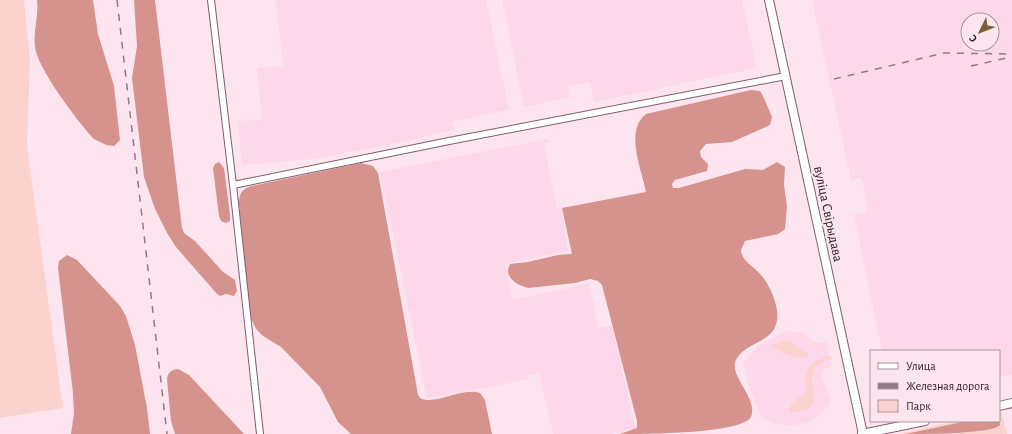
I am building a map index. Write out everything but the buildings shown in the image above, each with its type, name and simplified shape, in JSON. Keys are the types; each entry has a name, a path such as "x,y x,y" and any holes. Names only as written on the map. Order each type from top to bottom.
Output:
{"main road":[{"name":"вуліца Свірыдава","path":"769,0 862,434"},
{"path":"1000,406 1012,403"},
{"path":"862,434 920,422"}],"street":[{"path":"211,0 234,185 260,434"},
{"path":"234,185 458,139 786,76"}],"shaded area":[{"path":"37,0 93,0 98,34 114,86 120,140 114,146 106,145 94,139 59,94 43,67 37,55 35,46"},
{"path":"134,0 155,0 182,228 184,233 195,241 223,272 235,280 237,291 234,296 226,294 220,296 217,294 176,247 155,209 144,177 132,78 137,46"},
{"path":"276,0 486,0 509,109 452,122 454,130 397,143 314,159 242,165 238,121 262,119 257,68 283,66"},
{"path":"502,0 742,0 757,68 594,102 590,82 568,87 570,97 524,107"},
{"path":"812,0 1012,0 1012,375 1000,377 1000,350 882,350 854,215 867,212 861,178 851,180"},
{"path":"751,90 760,91 772,117 770,125 732,142 706,144 700,151 701,157 708,164 707,171 675,180 672,184 673,188 679,188 745,169 763,170 777,162 785,167 784,185 787,206 785,229 778,234 745,241 741,250 746,261 767,283 777,310 777,321 770,335 743,352 737,358 735,365 739,379 751,402 751,417 743,423 711,430 620,434 637,428 637,421 602,285 598,281 590,279 575,283 528,288 512,280 508,273 508,269 510,264 528,262 558,255 572,254 562,208 646,192 638,162 635,140 636,130 640,121 646,114"},
{"path":"548,139 549,142 544,143 557,208 561,207 568,251 506,264 513,300 589,283 599,328 612,325 635,428 611,434 553,434 539,373 528,375 529,379 516,382 427,398 380,172"},
{"path":"219,162 224,168 230,215 230,221 226,223 221,221 219,216 213,168 215,164"},
{"path":"361,163 373,166 378,173 418,395 420,398 426,400 433,400 465,392 480,393 485,400 492,434 351,434 338,422 320,387 281,347 263,336 257,330 250,317 239,205 241,192 252,186"},
{"path":"67,255 77,260 120,306 126,316 135,345 147,408 150,434 71,434 74,414 73,393 58,268 59,261"},
{"path":"786,331 803,332 817,343 826,341 832,366 824,370 822,376 831,400 828,407 811,422 790,426 771,423 761,417 748,384 743,363 758,346"},
{"path":"178,369 189,375 244,434 175,434 171,421 167,379 170,372"},
{"path":"962,422 999,422 1000,425 994,428 971,432 906,434"}],"green space":[{"path":"0,0 24,0 30,60 27,146 63,408 0,418"},
{"path":"786,340 802,351 810,354 808,356 797,357 785,354 771,347"},
{"path":"831,356 832,359 819,363 815,368 812,377 814,402 812,406 808,409 800,411 790,411 790,406 807,390 805,387 808,369 814,362"},
{"path":"1000,412 1007,434 898,434 952,422 1000,422"}],"railway":[{"path":"117,0 167,434"},
{"path":"834,79 944,53 1012,54"},
{"path":"971,66 1011,57"}]}
